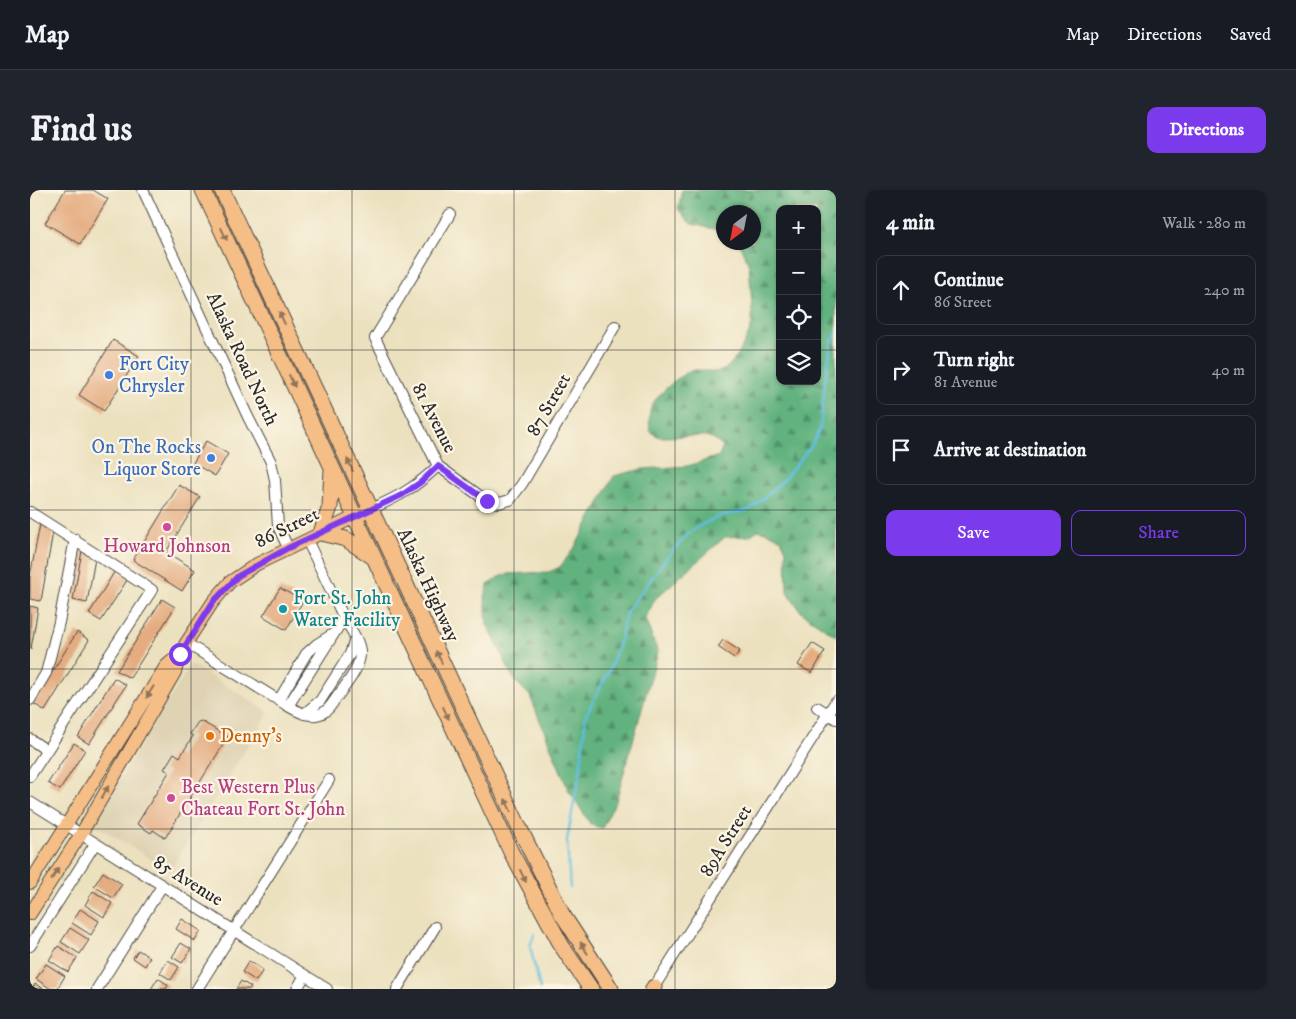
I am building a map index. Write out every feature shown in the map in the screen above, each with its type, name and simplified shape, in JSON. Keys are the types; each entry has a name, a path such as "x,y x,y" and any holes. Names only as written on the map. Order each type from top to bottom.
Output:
{"highway":[{"name":"Alaska Highway","path":"203,190 511,852 558,939 591,989"},
{"name":"Alaska Highway","path":"222,190 542,875 562,914 611,989"},
{"path":"332,468 330,507 321,533 346,539 374,558"}],"main road":[{"name":"86 Street","path":"30,883 166,666 183,649 209,607 230,582 246,570 288,548 370,510"},
{"name":"86 Street","path":"30,914 81,834 176,672 183,649"}],"street":[{"name":"Alaska Road North","path":"143,190 248,417 268,453 274,469 278,526 288,548"},
{"name":"81 Avenue","path":"450,214 375,338 438,466 487,501 499,503 510,500"},
{"name":"87 Street","path":"510,500 522,484 615,326"},
{"name":"86 Street","path":"370,510 402,495 421,482 438,466"},
{"path":"30,512 152,590 30,776"},
{"path":"30,700 46,673 59,622 75,539"},
{"path":"183,649 304,714 315,716 329,708 359,660 359,646 307,540"},
{"path":"288,706 344,618"},
{"path":"279,700 306,654 334,633"},
{"name":"89A Street","path":"654,988 832,716 836,701"},
{"path":"817,708 832,716"},
{"path":"30,739 46,750"},
{"path":"197,989 329,780"},
{"name":"85 Avenue","path":"30,802 327,989"},
{"path":"30,946 95,844"},
{"path":"97,989 162,886"},
{"path":"397,989 435,927"},
{"path":"297,989 305,975"}],"shaded area":[{"path":"191,664 269,712 170,871 92,823"}],"green space":[{"path":"682,190 836,190 836,636 802,613 787,591 786,550 781,539 758,530 749,536 725,537 655,599 645,619 658,652 616,801 602,828 591,825 568,789 530,696 514,680 487,624 485,597 488,585 497,578 508,574 549,572 560,567 575,547 614,476 642,469 688,466 719,456 723,447 712,438 706,436 659,437 650,431 650,412 657,398 679,378 695,370 714,372 725,369 738,355 745,342 752,324 752,312 750,274 748,263 742,250 761,250 761,205 716,205 716,229 691,224 678,209"}],"building":[{"path":"65,190 93,190 108,199 80,244 45,223"},
{"name":"Fort City Chrysler","path":"113,340 139,356 104,411 79,395"},
{"name":"On The Rocks Liquor Store","path":"206,441 228,454 215,476 193,463"},
{"name":"Howard Johnson","path":"179,485 200,497 166,552 195,570 182,591 133,560"},
{"path":"40,524 54,526 41,601 30,599 30,577"},
{"path":"82,551 96,553 87,603 73,600"},
{"path":"116,569 129,577 101,621 89,614"},
{"name":"Fort St. John Water Facility","path":"280,588 303,601 286,630 263,616"},
{"path":"162,599 175,607 130,678 117,671"},
{"path":"30,606 38,608 31,649 30,649"},
{"path":"77,632 89,640 45,711 33,703"},
{"path":"723,640 740,651 734,658 718,647"},
{"path":"812,643 825,651 812,673 798,665"},
{"path":"114,678 126,685 89,744 78,737"},
{"name":"Best Western Plus Chateau Fort St. John","path":"201,721 228,737 165,838 153,830 151,833 137,824 169,772 164,769 174,753 180,757 193,736 190,734 198,722"},
{"path":"74,743 85,750 60,790 48,783"},
{"path":"103,872 122,884 113,898 94,886"},
{"path":"93,891 112,903 104,917 85,905"},
{"path":"80,909 99,921 91,935 72,923"},
{"path":"182,919 201,931 195,941 176,929"},
{"path":"70,928 89,940 80,954 61,942"},
{"path":"181,943 191,949 182,963 172,957"},
{"path":"58,946 77,958 68,972 49,960"},
{"path":"138,950 150,957 145,966 133,958"},
{"path":"168,960 179,967 171,980 160,973"},
{"path":"249,961 263,970 256,981 242,972"},
{"path":"46,964 65,976 57,989 51,989 36,979"},
{"path":"158,978 168,985 166,989 151,989"},
{"path":"241,981 251,987 250,989 236,989"},
{"path":"35,984 44,989 32,989"}],"waterway":[{"path":"570,888 567,840 580,774 586,715 610,669 620,640 626,613 665,560 687,535 699,526 720,516 749,510 785,478 812,445 820,429 826,373 831,345 836,334"},
{"path":"534,934 530,946 540,989"}],"place":[{"name":"Fort City Chrysler","path":"109,375"},
{"name":"On The Rocks Liquor Store","path":"211,458"},
{"name":"Howard Johnson","path":"167,527"},
{"name":"Fort St. John Water Facility","path":"283,609"},
{"name":"Denny's","path":"210,736"},
{"name":"Best Western Plus Chateau Fort St. John","path":"171,798"}],"route":[{"path":"180,654 206,611 220,593 230,582 246,570 288,548 402,495 421,482 438,466 487,501"}]}
